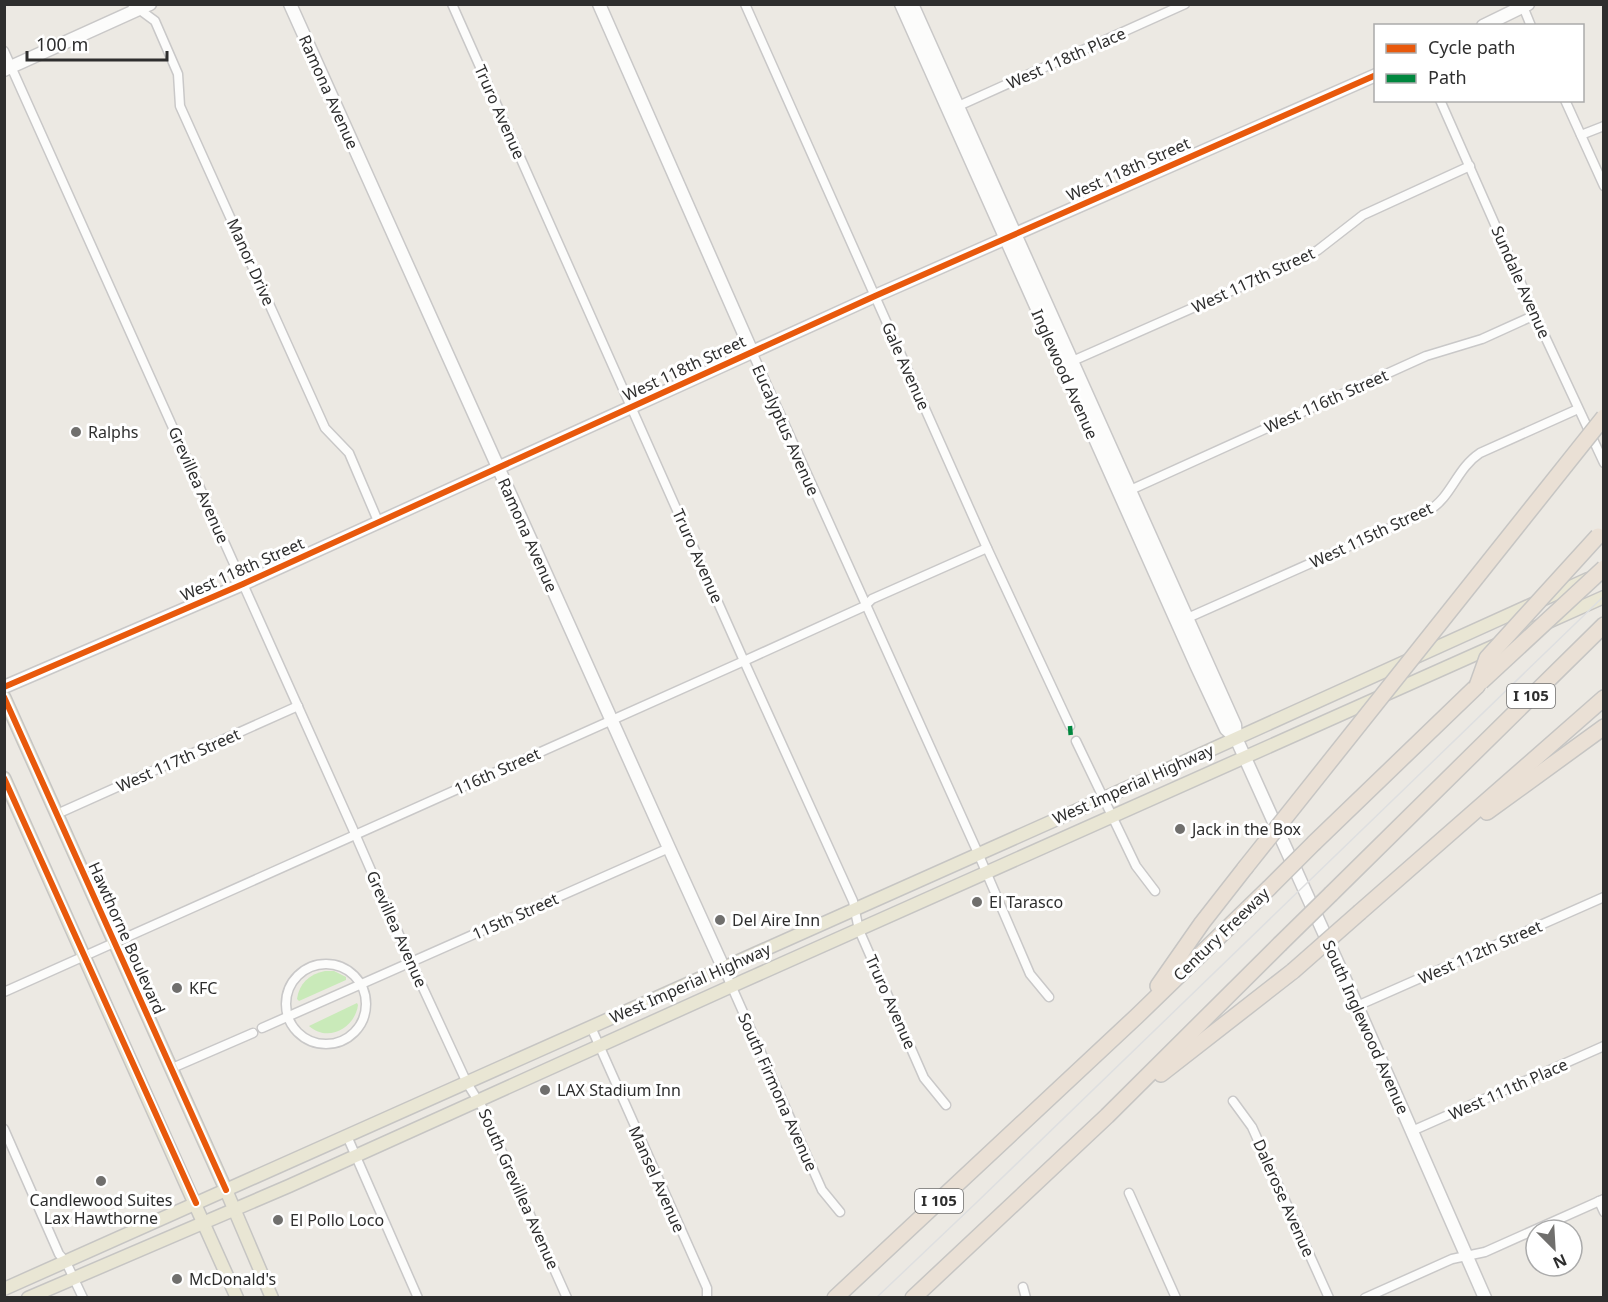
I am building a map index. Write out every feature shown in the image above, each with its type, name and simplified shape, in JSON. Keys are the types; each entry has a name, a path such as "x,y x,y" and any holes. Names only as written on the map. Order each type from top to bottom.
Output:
{"highway":[{"path":"1137,1016 1202,923 1604,417"},
{"path":"1477,686 1487,658 1604,530"},
{"name":"Century Freeway","path":"835,1298 1137,1016 1477,686 1604,570"},
{"name":"I 105","path":"913,1298 1107,1116 1604,624"},
{"path":"1107,1116 1293,970 1604,699"},
{"path":"1421,858 1604,727"}],"main road":[{"name":"West Imperial Highway","path":"4,1289 1102,799 1604,570"},
{"name":"West Imperial Highway","path":"28,1298 356,1155 1604,597"},
{"name":"Hawthorne Boulevard","path":"4,697 226,1190 272,1298"},
{"path":"4,778 237,1298"}],"street":[{"name":"Ramona Avenue","path":"290,4 723,967"},
{"name":"Truro Avenue","path":"452,4 853,901 859,930 924,1078 946,1106"},
{"name":"Eucalyptus Avenue","path":"599,4 752,352 978,853 1029,974 1049,996"},
{"name":"Gale Avenue","path":"745,4 987,548 1070,726"},
{"name":"Inglewood Avenue","path":"901,4 953,108"},
{"name":"Inglewood Avenue","path":"912,4 953,108 1183,620 1226,729 1236,738 1245,757"},
{"name":"West 118th Place","path":"953,108 1185,4"},
{"path":"1487,24 1524,5 1530,24"},
{"path":"8,68 140,6"},
{"name":"Manor Drive","path":"140,6 155,21 177,74 180,106 325,428 349,453 378,521"},
{"name":"Grevillea Avenue","path":"4,51 8,68 467,1083"},
{"name":"West 118th Street","path":"4,687 243,584 875,296 1374,76"},
{"name":"Sundale Avenue","path":"1441,102 1535,315 1604,463"},
{"path":"1566,102 1604,186"},
{"path":"1581,135 1604,126"},
{"name":"West 117th Street","path":"1067,363 1299,261 1318,250 1363,215 1470,166"},
{"name":"West 116th Street","path":"1125,492 1426,356 1482,339 1535,315"},
{"name":"West 115th Street","path":"1183,620 1428,511 1442,501 1462,468 1471,459 1578,409"},
{"name":"116th Street","path":"4,992 866,606 872,599 987,548"},
{"name":"West 117th Street","path":"57,814 298,706"},
{"path":"1076,741 1136,866 1155,891"},
{"name":"South Inglewood Avenue","path":"1245,757 1485,1298"},
{"name":"115th Street","path":"262,1028 669,848"},
{"name":"West 112th Street","path":"1357,1006 1604,897"},
{"path":"328,963 339,965 352,972 362,984 366,999 366,1013 358,1029 347,1039 323,1045 309,1041 293,1029 287,1017 285,1000 288,987 297,975 309,966 328,963"},
{"name":"South Firmona Avenue","path":"723,967 822,1190 840,1212"},
{"name":"Mansel Avenue","path":"591,1027 707,1288 707,1298"},
{"path":"170,1069 253,1033"},
{"name":"West 111th Place","path":"1412,1131 1604,1046"},
{"name":"South Grevillea Avenue","path":"467,1083 478,1100 567,1298"},
{"name":"Dalerose Avenue","path":"1233,1101 1252,1127 1329,1298"},
{"path":"4,1129 58,1254 66,1262 83,1298"},
{"path":"347,1136 418,1298"},
{"path":"1129,1193 1176,1298"},
{"path":"1365,1298 1452,1258 1485,1252 1601,1200 1604,1212"},
{"path":"1023,1287 1026,1298"}],"green space":[{"path":"325,971 334,971 346,977 346,980 299,1001 298,994 306,980"},
{"path":"357,1003 356,1013 352,1020 340,1030 324,1033 309,1026"}],"tram line":[{"path":"876,1298 1604,596"}],"marked path":[{"path":"1070,726 1071,739"}],"cycle path":[{"path":"4,687 243,584 875,296 1374,76"},
{"path":"4,697 226,1190"},
{"path":"4,778 196,1203"}],"place":[{"name":"Ralphs","path":"76,432"},
{"name":"Jack in the Box","path":"1180,829"},
{"name":"El Tarasco","path":"977,902"},
{"name":"Del Aire Inn","path":"720,920"},
{"name":"KFC","path":"177,988"},
{"name":"LAX Stadium Inn","path":"545,1090"},
{"name":"Candlewood Suites Lax Hawthorne","path":"101,1181"},
{"name":"El Pollo Loco","path":"278,1220"},
{"name":"McDonald's","path":"177,1279"}]}
